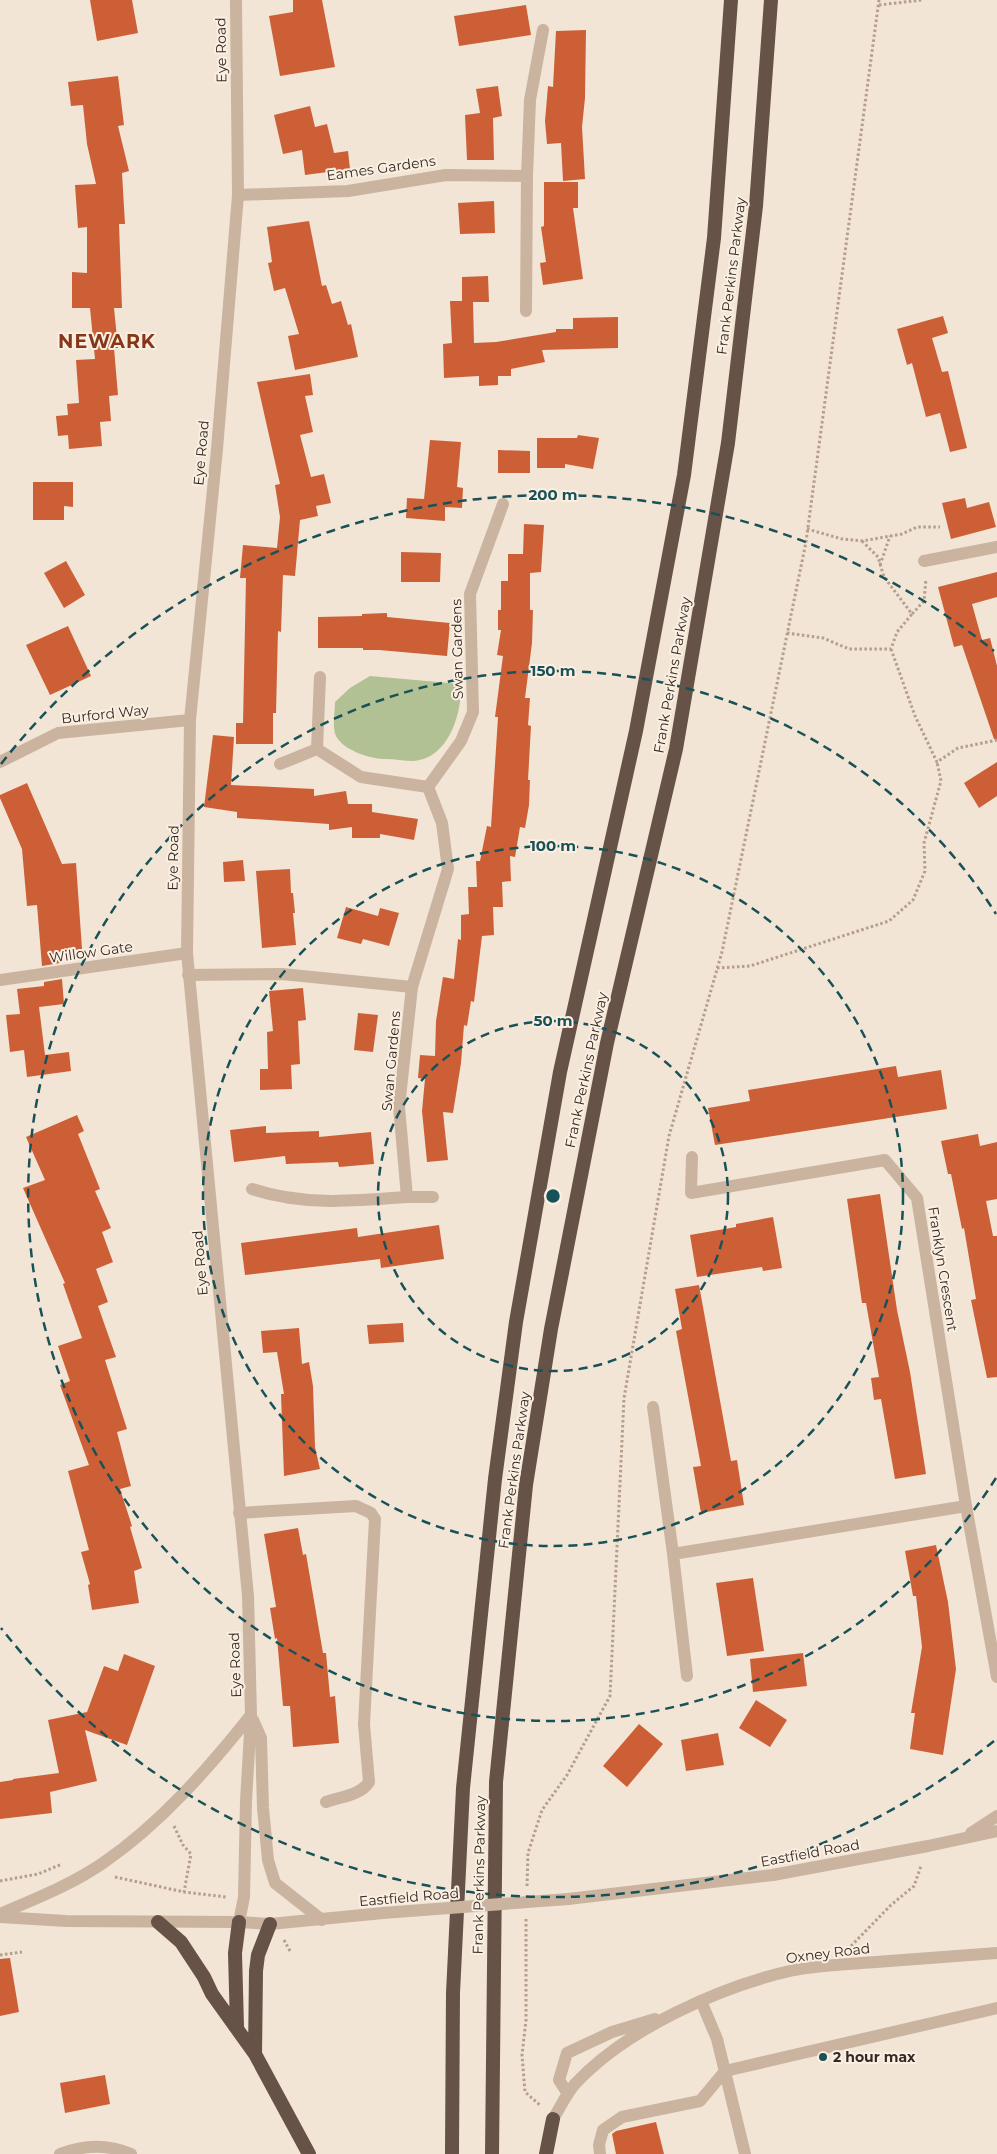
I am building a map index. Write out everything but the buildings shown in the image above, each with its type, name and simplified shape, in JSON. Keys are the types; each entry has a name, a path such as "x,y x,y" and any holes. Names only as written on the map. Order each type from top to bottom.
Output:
{"highway":[{"name":"Frank Perkins Parkway","path":"452,2154 452,1993 463,1788 496,1469 516,1322 560,1072 636,732 684,476 714,238 731,0"},
{"name":"Frank Perkins Parkway","path":"492,2154 496,1782 526,1484 551,1329 607,1042 676,749 728,443 756,206 771,0"},
{"path":"158,1922 181,1942 204,1977 212,1994 238,2027 310,2154"},
{"path":"238,1922 235,1953 238,2027"},
{"path":"255,2054 256,1972 258,1955 270,1924"},
{"path":"546,2154 553,2119"}],"street":[{"name":"Eye Road","path":"236,0 238,195 217,449 190,720 186,953 248,1596 251,1715 246,1801 244,1897 238,1922"},
{"path":"526,312 527,176 530,100 543,30"},
{"name":"Eames Gardens","path":"238,195 348,190 446,175 527,176"},
{"name":"Swan Gardens","path":"407,1197 399,1107 412,987 448,869 442,823 428,787 461,741 473,712 470,594 503,504"},
{"path":"924,561 997,547"},
{"path":"317,749 320,677"},
{"name":"Burford Way","path":"0,762 58,733 190,720"},
{"path":"317,749 361,777 428,787"},
{"path":"280,764 317,749"},
{"name":"Willow Gate","path":"0,980 186,953"},
{"path":"188,975 282,974 412,987"},
{"name":"Franklyn Crescent","path":"692,1157 691,1193 885,1160 917,1198 966,1506 997,1677"},
{"path":"252,1189 275,1196 338,1202 434,1197"},
{"path":"653,1406 687,1676"},
{"path":"239,1513 356,1506 371,1513 375,1519 364,1724 369,1782 357,1792 326,1802"},
{"path":"673,1554 966,1506"},
{"name":"Eye Road","path":"251,1715 261,1738 264,1817 268,1860 275,1883 322,1920"},
{"path":"0,1916 52,1892 102,1864 135,1838 228,1745 251,1715"},
{"name":"Eastfield Road","path":"965,1837 997,1816"},
{"name":"Eastfield Road","path":"0,1916 66,1921 238,1922 270,1924 383,1913 568,1899 773,1875 928,1846 997,1830"},
{"name":"Oxney Road","path":"568,2094 559,2080 567,2053 612,2032 669,2015 743,1985 793,1970 832,1965 997,1953"},
{"path":"701,2001 717,2040 744,2154"},
{"path":"600,2154 598,2145 603,2130 615,2122 622,2118 700,2101 725,2071 997,2008"},
{"name":"Oxney Road","path":"553,2119 574,2086 596,2063 669,2015"},
{"path":"60,2154 76,2148 101,2146 131,2154"}],"path":[{"path":"527,1891 528,1853 542,1810 566,1775 610,1696 624,1398 669,1136 717,968 808,529 879,0"},
{"path":"879,5 922,0"},
{"path":"808,529 842,539 862,541 902,534 918,527 940,527"},
{"path":"880,565 890,536"},
{"path":"862,541 878,557 884,577 912,614"},
{"path":"717,968 750,966 889,921 913,900 925,871 924,843 941,781 938,762 914,716 891,649 897,632 924,601 926,580 924,561"},
{"path":"787,633 823,638 849,649 891,649"},
{"path":"938,762 958,748 997,740"},
{"path":"165,1810 183,1845 191,1854 184,1892"},
{"path":"832,1965 891,1904 914,1886 928,1846"},
{"path":"0,1881 38,1874 70,1861"},
{"path":"112,1876 184,1892 227,1897"},
{"path":"526,1909 524,1947 526,2020 522,2055 525,2092 543,2108"},
{"path":"0,1956 22,1952"}],"green space":[{"path":"370,676 461,684 461,696 456,721 451,733 436,752 425,758 413,761 380,759 351,750 340,741 334,729 335,702 350,688"}],"place":[{"name":"2 hour max","path":"823,2057"}],"district":[{"name":"NEWARK","path":"107,341"}]}
